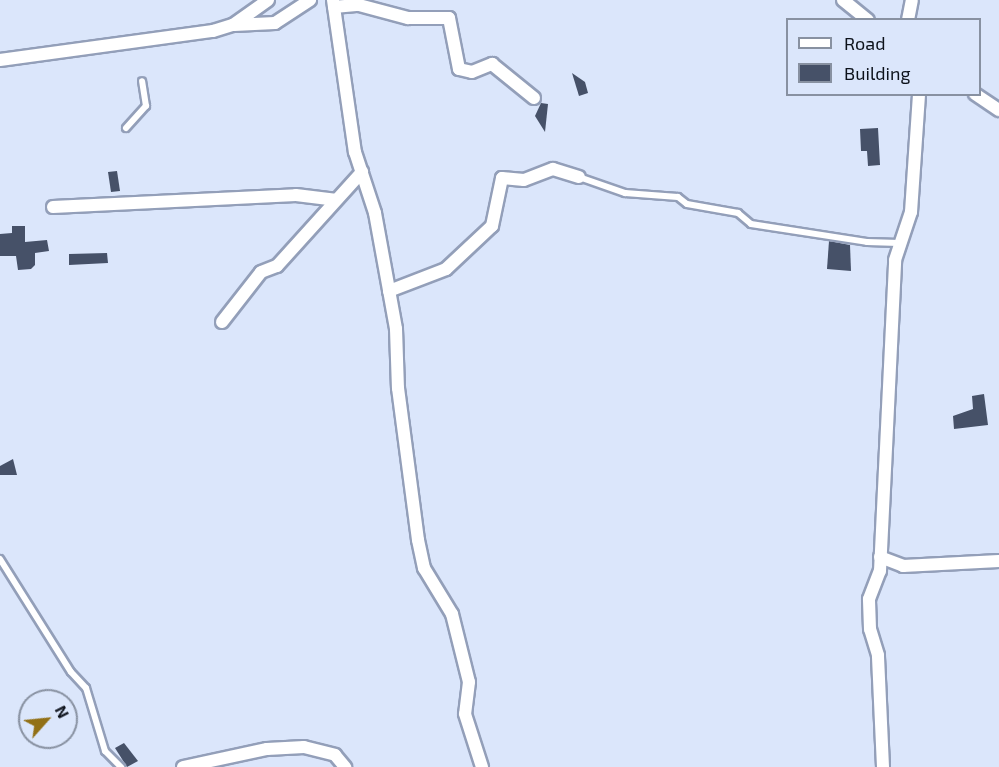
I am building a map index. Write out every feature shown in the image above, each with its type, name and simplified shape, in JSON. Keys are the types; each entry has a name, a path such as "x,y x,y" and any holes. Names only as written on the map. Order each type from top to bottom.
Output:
{"street":[{"path":"233,25 268,0"},
{"path":"0,60 213,31 233,25 275,23 310,0"},
{"path":"843,0 866,18"},
{"path":"908,18 912,0"},
{"path":"482,767 465,714 469,682 452,614 424,568 418,540 389,291 375,213 355,152 334,4 359,5 408,18 449,18 459,69 472,72 492,64 534,98"},
{"path":"883,767 878,655 869,622 870,594 879,575 899,243 911,212 919,96"},
{"path":"978,96 999,110"},
{"path":"389,291 446,269 492,226 502,178 524,180 553,169 579,177"},
{"path":"222,322 261,273 277,266 335,200 355,184 362,172"},
{"path":"53,207 296,195 335,200"},
{"path":"880,557 903,566 999,561"},
{"path":"183,767 267,749 304,747 335,755 345,767"}],"lane":[{"path":"126,128 146,106 142,81"},
{"path":"579,177 625,193 678,197 687,204 738,213 751,224 867,242 899,243"},
{"path":"0,559 71,672 86,688 105,751 121,767"}],"building":[{"path":"572,73 585,82 588,93 579,96"},
{"path":"541,103 548,104 545,132 535,116"},
{"path":"878,128 880,165 868,166 867,151 861,151 860,129"},
{"path":"117,171 120,191 111,192 108,172"},
{"path":"12,226 25,226 25,242 47,240 49,251 35,253 35,265 31,269 18,270 16,256 0,256 0,234 12,233"},
{"path":"829,241 850,245 851,271 827,269"},
{"path":"107,253 108,263 69,265 69,254"},
{"path":"984,394 988,425 954,429 953,416 973,409 972,396"},
{"path":"13,459 17,475 0,475 0,466"},
{"path":"124,743 138,761 127,767 115,748"}]}
